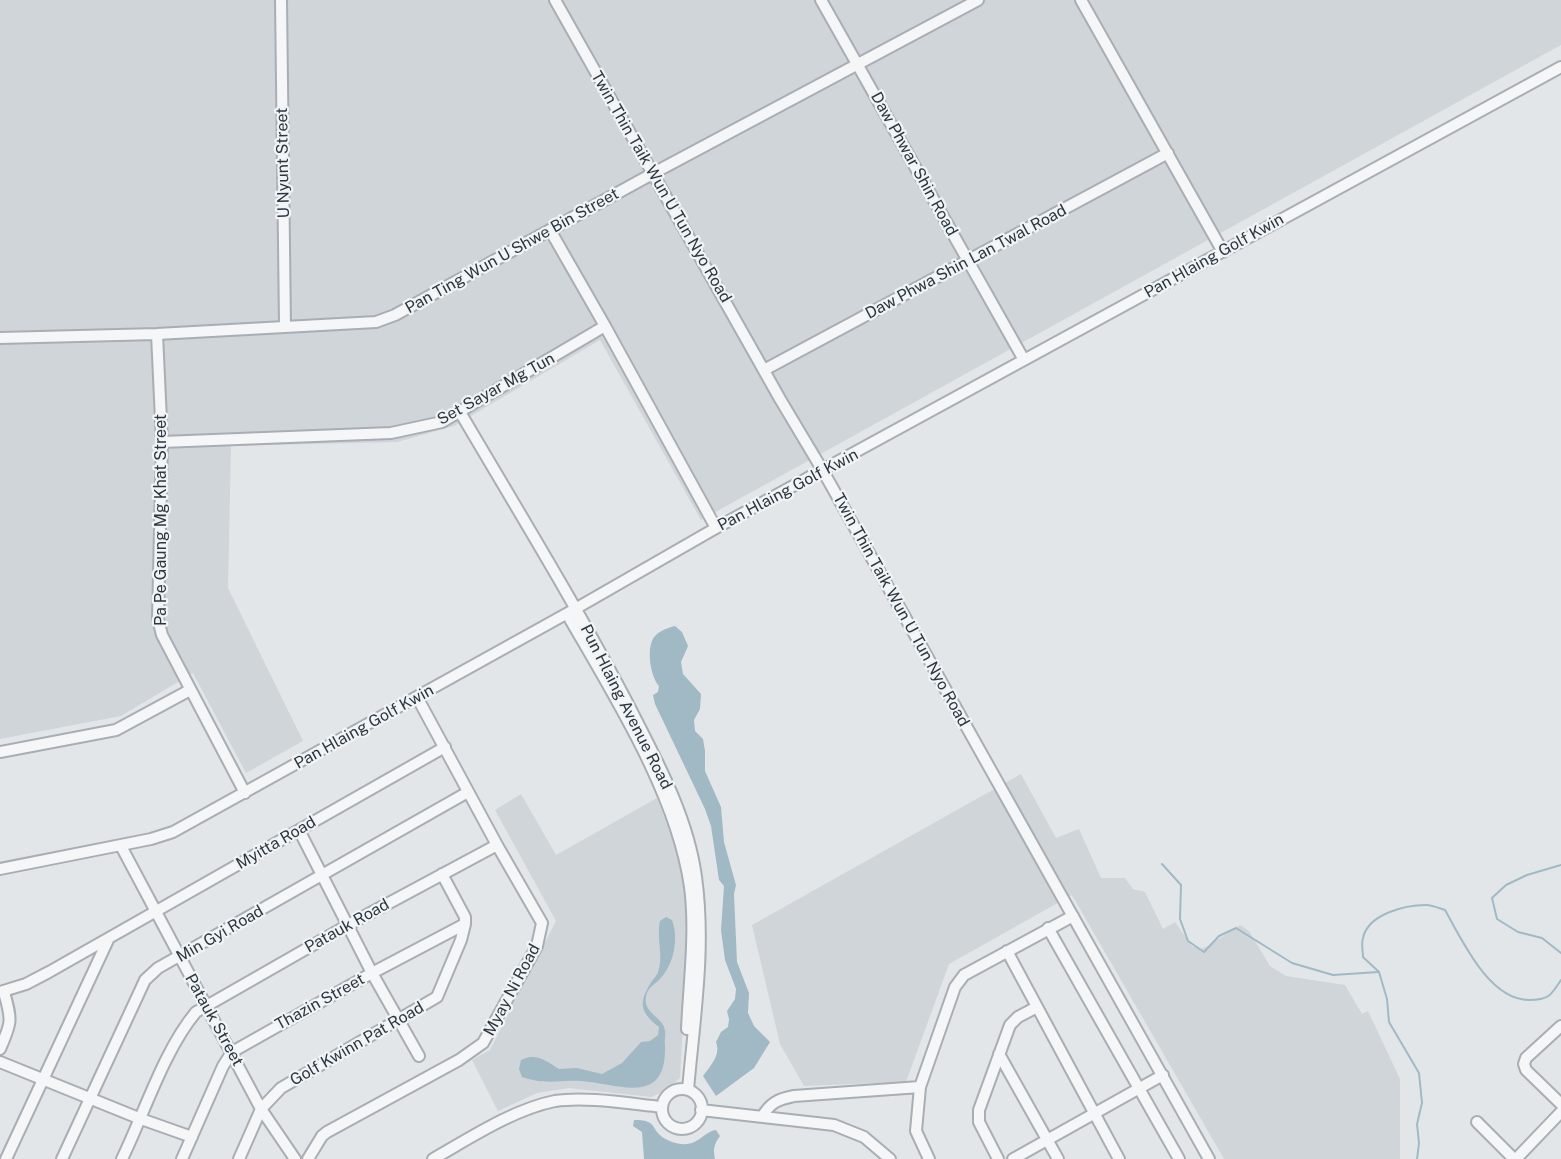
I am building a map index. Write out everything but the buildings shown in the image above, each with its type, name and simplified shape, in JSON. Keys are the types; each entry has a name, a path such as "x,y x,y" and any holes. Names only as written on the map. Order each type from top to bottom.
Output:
{"street":[{"name":"U Nyunt Street","path":"281,0 285,326"},
{"name":"Twin Thin Taik Wun U Tun Nyo Road","path":"555,0 823,471 1209,1159"},
{"name":"Daw Phwar Shin Road","path":"821,0 1024,360"},
{"name":"Pan Ting Wun U Shwe Bin Street","path":"0,338 157,334 376,322 395,315 978,0"},
{"path":"1081,0 1223,252"},
{"name":"Pan Hlaing Golf Kwin","path":"0,869 121,846 173,832 716,528 1561,67"},
{"name":"Daw Phwa Shin Lan Twal Road","path":"764,370 1168,153"},
{"path":"550,230 716,528"},
{"name":"Set Sayar Mg Tun","path":"162,442 392,433 441,422 605,326"},
{"name":"Pa Pe Gaung Mg Khat Street","path":"157,334 162,442 158,619 162,636 246,793"},
{"name":"Pun Hlaing Avenue Road","path":"460,412 571,611 666,798 687,867 692,912 685,1090"},
{"path":"0,752 116,730 190,690"},
{"path":"417,697 497,845"},
{"name":"Myitta Road","path":"2,992 26,984 108,939 445,747"},
{"name":"Min Gyi Road","path":"62,1159 144,980 158,968 468,792"},
{"path":"299,830 372,973 419,1056"},
{"name":"Patauk Road","path":"122,1159 168,1056 195,1012 348,925 497,845"},
{"name":"Myay Ni Road","path":"308,1159 327,1132 459,1060 483,1043 537,946 542,922 497,845"},
{"name":"Patauk Street","path":"121,846 261,1109 296,1159"},
{"path":"442,874 465,917 465,924"},
{"path":"929,1159 916,1131 920,1087 955,987 964,975 1073,916"},
{"name":"Thazin Street","path":"232,1052 372,973 465,924"},
{"name":"Golf Kwinn Pat Road","path":"239,1159 261,1109 280,1088 437,997 462,940 465,924"},
{"path":"1048,928 1179,1159"},
{"path":"6,1159 108,939"},
{"path":"1007,951 1119,1159"},
{"path":"0,1049 10,1026 9,1010 2,992"},
{"path":"998,1159 979,1122 979,1110 1010,1025 1018,1017 1037,1007"},
{"path":"1561,1026 1526,1058 1524,1064 1526,1070 1561,1104"},
{"path":"182,1159 223,1066 232,1052"},
{"path":"999,1054 1058,1159"},
{"path":"0,1062 192,1137"},
{"path":"1013,1159 1163,1075"},
{"path":"762,1117 768,1106 778,1099 920,1087"},
{"path":"685,1090 698,1097 701,1110 699,1120 693,1126 682,1130 667,1123 662,1107 669,1094 685,1090"},
{"path":"433,1159 537,1105 577,1100 662,1107"},
{"path":"701,1110 834,1125 864,1137 890,1159"},
{"path":"1477,1122 1515,1159 1561,1112"}],"shaded area":[{"path":"0,0 1561,0 1561,45 701,520 600,340 454,426 397,442 231,446 228,588 303,741 246,773 193,673 121,716 0,739"},
{"path":"1021,774 1056,838 1079,829 1101,878 1125,878 1133,889 1145,892 1163,929 1175,922 1192,946 1200,949 1240,925 1249,931 1270,966 1286,976 1345,985 1362,1014 1368,1011 1400,1079 1400,1159 1224,1159 1072,895 949,964 906,1082 804,1086 780,1044 752,925"},
{"path":"521,794 556,855 657,798 678,853 687,901 688,935 680,1078 665,1091 651,1097 569,1088 537,1093 498,1111 472,1060 490,1050 556,921 495,810"}],"water":[{"path":"675,626 682,632 688,646 681,662 683,674 701,694 700,709 694,720 695,731 703,739 705,771 721,807 724,842 736,885 734,894 737,962 749,993 748,1013 754,1026 770,1042 754,1068 716,1096 703,1076 716,1056 716,1042 721,1032 728,1027 727,1011 735,999 736,989 725,960 721,930 724,886 719,880 711,826 655,704 653,695 658,692 659,686 651,665 652,641 658,633"},
{"path":"666,917 672,920 674,927 674,952 664,974 649,989 646,997 650,1012 661,1022 665,1031 664,1064 658,1077 650,1084 625,1087 581,1081 545,1082 522,1077 519,1069 521,1060 531,1057 541,1058 559,1069 577,1068 602,1074 622,1063 641,1042 650,1041 658,1035 659,1027 645,1013 643,1003 646,991 660,966 659,927 660,921"},
{"path":"634,1120 650,1123 663,1137 679,1144 691,1143 716,1130 720,1136 714,1147 715,1159 644,1159 642,1132 633,1126"}],"waterway":[{"path":"1162,864 1181,885 1180,919 1188,941 1204,952 1219,936 1236,928 1292,963 1333,975 1378,972"},
{"path":"1561,865 1527,875 1506,885 1492,898 1497,919 1518,932 1542,938 1561,953"},
{"path":"1417,1159 1419,1143 1417,1124 1422,1103 1419,1073 1389,1022 1387,999 1379,972 1363,957 1362,940 1366,930 1388,912 1408,907 1433,906 1445,910 1478,966 1501,990 1515,997 1529,1000 1541,999 1551,993 1561,980"}]}
